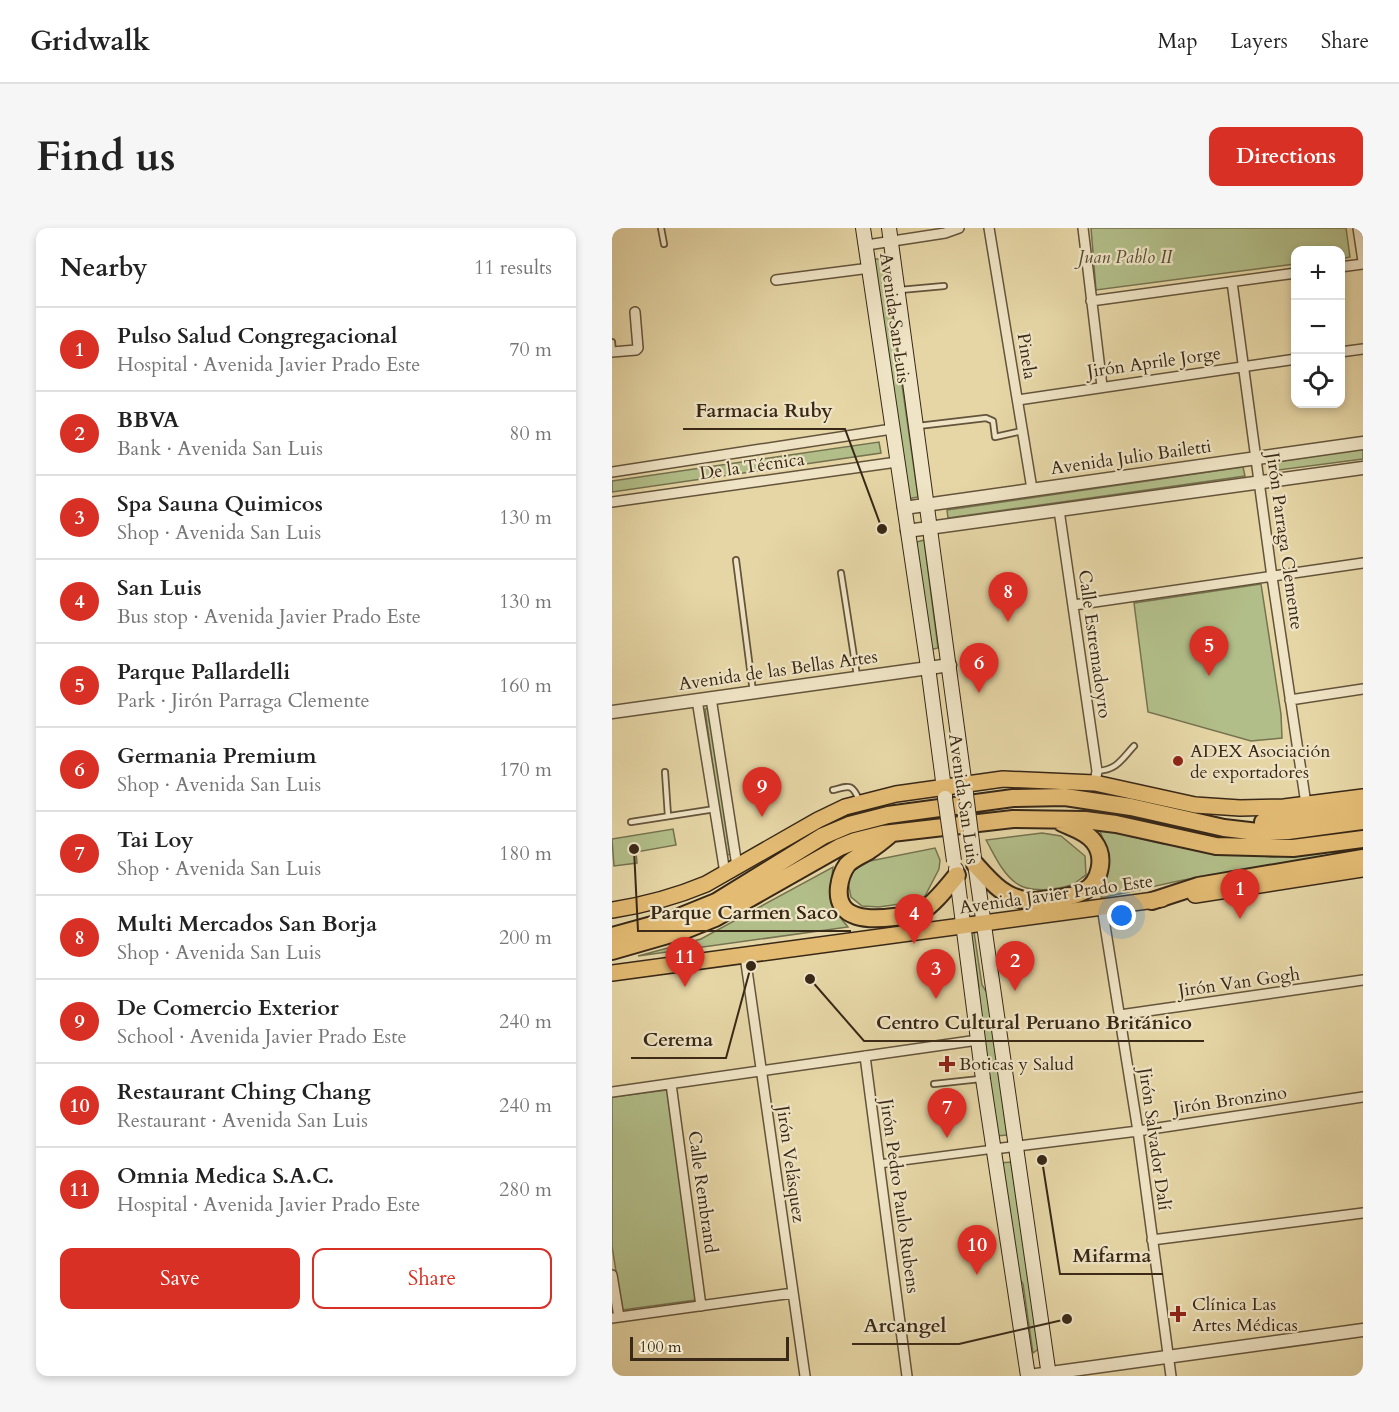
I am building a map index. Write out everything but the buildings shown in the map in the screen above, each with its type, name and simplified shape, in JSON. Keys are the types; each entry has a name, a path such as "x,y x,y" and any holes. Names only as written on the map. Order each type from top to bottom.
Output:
{"highway":[{"path":"612,936 675,919 716,902 823,836 849,825 888,815 1013,798 1065,797 1144,809 1224,828 1258,832 1288,831 1363,821"},
{"path":"1185,819 1215,823 1256,822 1363,809"},
{"path":"612,951 685,930 715,918 840,847 894,832 1013,819 1084,819 1216,846 1293,849 1363,839"},
{"path":"974,861 996,887 1024,901 1086,891 1095,883 1098,874 1099,852 1094,842 1081,831 1053,819"},
{"path":"894,832 873,849 848,864 840,876 838,892 841,901 847,911 853,915 874,919 909,916 920,912 941,894 956,868"},
{"path":"1152,901 1198,886 1363,858"}],"main road":[{"name":"Avenida San Luis","path":"863,228 928,667 983,1078 1028,1376"},
{"name":"Avenida San Luis","path":"890,235 929,528 950,665 974,861 1048,1374"},
{"path":"612,910 646,905 706,884 818,820 860,803 896,794 944,793 1003,779 1096,777 1206,806 1264,808 1363,797"},
{"name":"Avenida Javier Prado Este","path":"612,973 1152,901 1363,869"}],"street":[{"path":"867,245 890,235 945,233 959,228"},
{"name":"Pinela","path":"989,228 1032,489"},
{"path":"1083,228 1102,386"},
{"path":"1345,266 1363,262 1358,228"},
{"path":"776,280 870,268"},
{"path":"1091,301 1291,274"},
{"name":"Jirón Parraga Clemente","path":"1232,282 1272,577 1306,804"},
{"path":"612,349 636,350 638,348 635,312"},
{"path":"1345,351 1363,349"},
{"name":"Jirón Aprile Jorge","path":"1018,400 1291,359"},
{"name":"De la Técnica","path":"612,472 892,429"},
{"name":"Avenida Julio Bailetti","path":"904,508 1363,443"},
{"name":"De la Técnica","path":"612,502 897,462"},
{"path":"907,531 1363,468"},
{"name":"Calle Estremadoyro","path":"1059,510 1074,605 1096,777"},
{"path":"1074,605 1363,563"},
{"name":"Avenida de las Bellas Artes","path":"612,712 857,676 950,665"},
{"path":"1290,700 1363,689"},
{"path":"711,698 731,869"},
{"path":"697,700 715,809 731,869"},
{"name":"Jirón Salvador Dalí","path":"1102,907 1138,1131 1171,1376"},
{"name":"Jirón Velásquez","path":"745,956 805,1376"},
{"name":"Jirón Van Gogh","path":"1120,1015 1363,980"},
{"path":"612,1092 978,1040"},
{"name":"Jirón Pedro Paulo Rubens","path":"865,1056 907,1376"},
{"name":"Calle Rembrand","path":"671,1084 701,1306"},
{"name":"Jirón Bronzino","path":"994,1149 1138,1131 1363,1097"},
{"path":"879,1164 994,1149"},
{"path":"1152,1240 1363,1214"},
{"path":"612,1275 616,1318 794,1293"},
{"path":"1028,1376 1363,1330"}],"lane":[{"path":"661,228 664,244"},
{"path":"898,290 944,286"},
{"path":"916,426 986,418 993,421 995,438 1022,431"},
{"path":"736,560 753,692"},
{"path":"841,573 857,676"},
{"path":"1096,777 1116,767 1134,746"},
{"path":"665,772 668,816"},
{"path":"833,790 849,786 860,803"},
{"path":"632,822 715,809"},
{"path":"934,1084 983,1078"}],"green space":[{"name":"Juan Pablo II","path":"1091,228 1346,228 1350,257 1345,258 1345,246 1291,246 1291,265 1096,290"},
{"path":"873,259 884,259 918,497 907,499"},
{"path":"879,442 881,453 612,492 612,481"},
{"path":"1363,449 1363,459 1271,471 1269,463"},
{"path":"1243,467 1245,476 948,518 947,510"},
{"path":"924,540 938,648 929,650 913,543"},
{"path":"1261,584 1281,714 1282,738 1251,741 1148,712 1134,603"},
{"path":"709,708 730,854 725,856 705,709"},
{"path":"673,829 676,845 636,852 637,863 614,866 612,839"},
{"path":"1099,829 1163,844 1273,857 1363,848 1363,852 1183,880 1101,898 1109,863"},
{"path":"1042,833 1061,836 1085,856 1086,875 1073,884 1058,888 1043,890 1021,886 1007,874 986,840"},
{"path":"935,848 940,860 939,869 925,896 914,902 879,907 862,906 851,897 849,874 860,863"},
{"path":"833,867 833,899 838,913 848,927 638,956 701,939"},
{"path":"971,932 974,932 982,985 989,996 1007,1135 996,1136 977,997 979,987"},
{"path":"667,1090 696,1300 622,1310 612,1246 612,1097"},
{"path":"1011,1162 1040,1348 1033,1353 1023,1284 1017,1274 1000,1163"}],"place":[{"name":"Farmacia Ruby","path":"882,529"},
{"name":"Multi Mercados San Borja","path":"1008,622"},
{"name":"Parque Pallardelli","path":"1209,676"},
{"name":"Germania Premium","path":"979,693"},
{"name":"ADEX Asociación de exportadores","path":"1178,761"},
{"name":"De Comercio Exterior","path":"762,817"},
{"name":"Parque Carmen Saco","path":"634,849"},
{"name":"Pulso Salud Congregacional","path":"1240,919"},
{"name":"San Luis","path":"914,944"},
{"name":"Cerema","path":"751,966"},
{"name":"Centro Cultural Peruano Británico","path":"810,979"},
{"name":"Omnia Medica S.A.C.","path":"685,987"},
{"name":"BBVA","path":"1015,991"},
{"name":"Spa Sauna Quimicos","path":"936,999"},
{"name":"Boticas y Salud","path":"947,1064"},
{"name":"Tai Loy","path":"947,1138"},
{"name":"Mifarma","path":"1042,1160"},
{"name":"Restaurant Ching Chang","path":"977,1275"},
{"name":"Clínica Las Artes Médicas","path":"1178,1314"},
{"name":"Arcangel","path":"1067,1319"}]}
